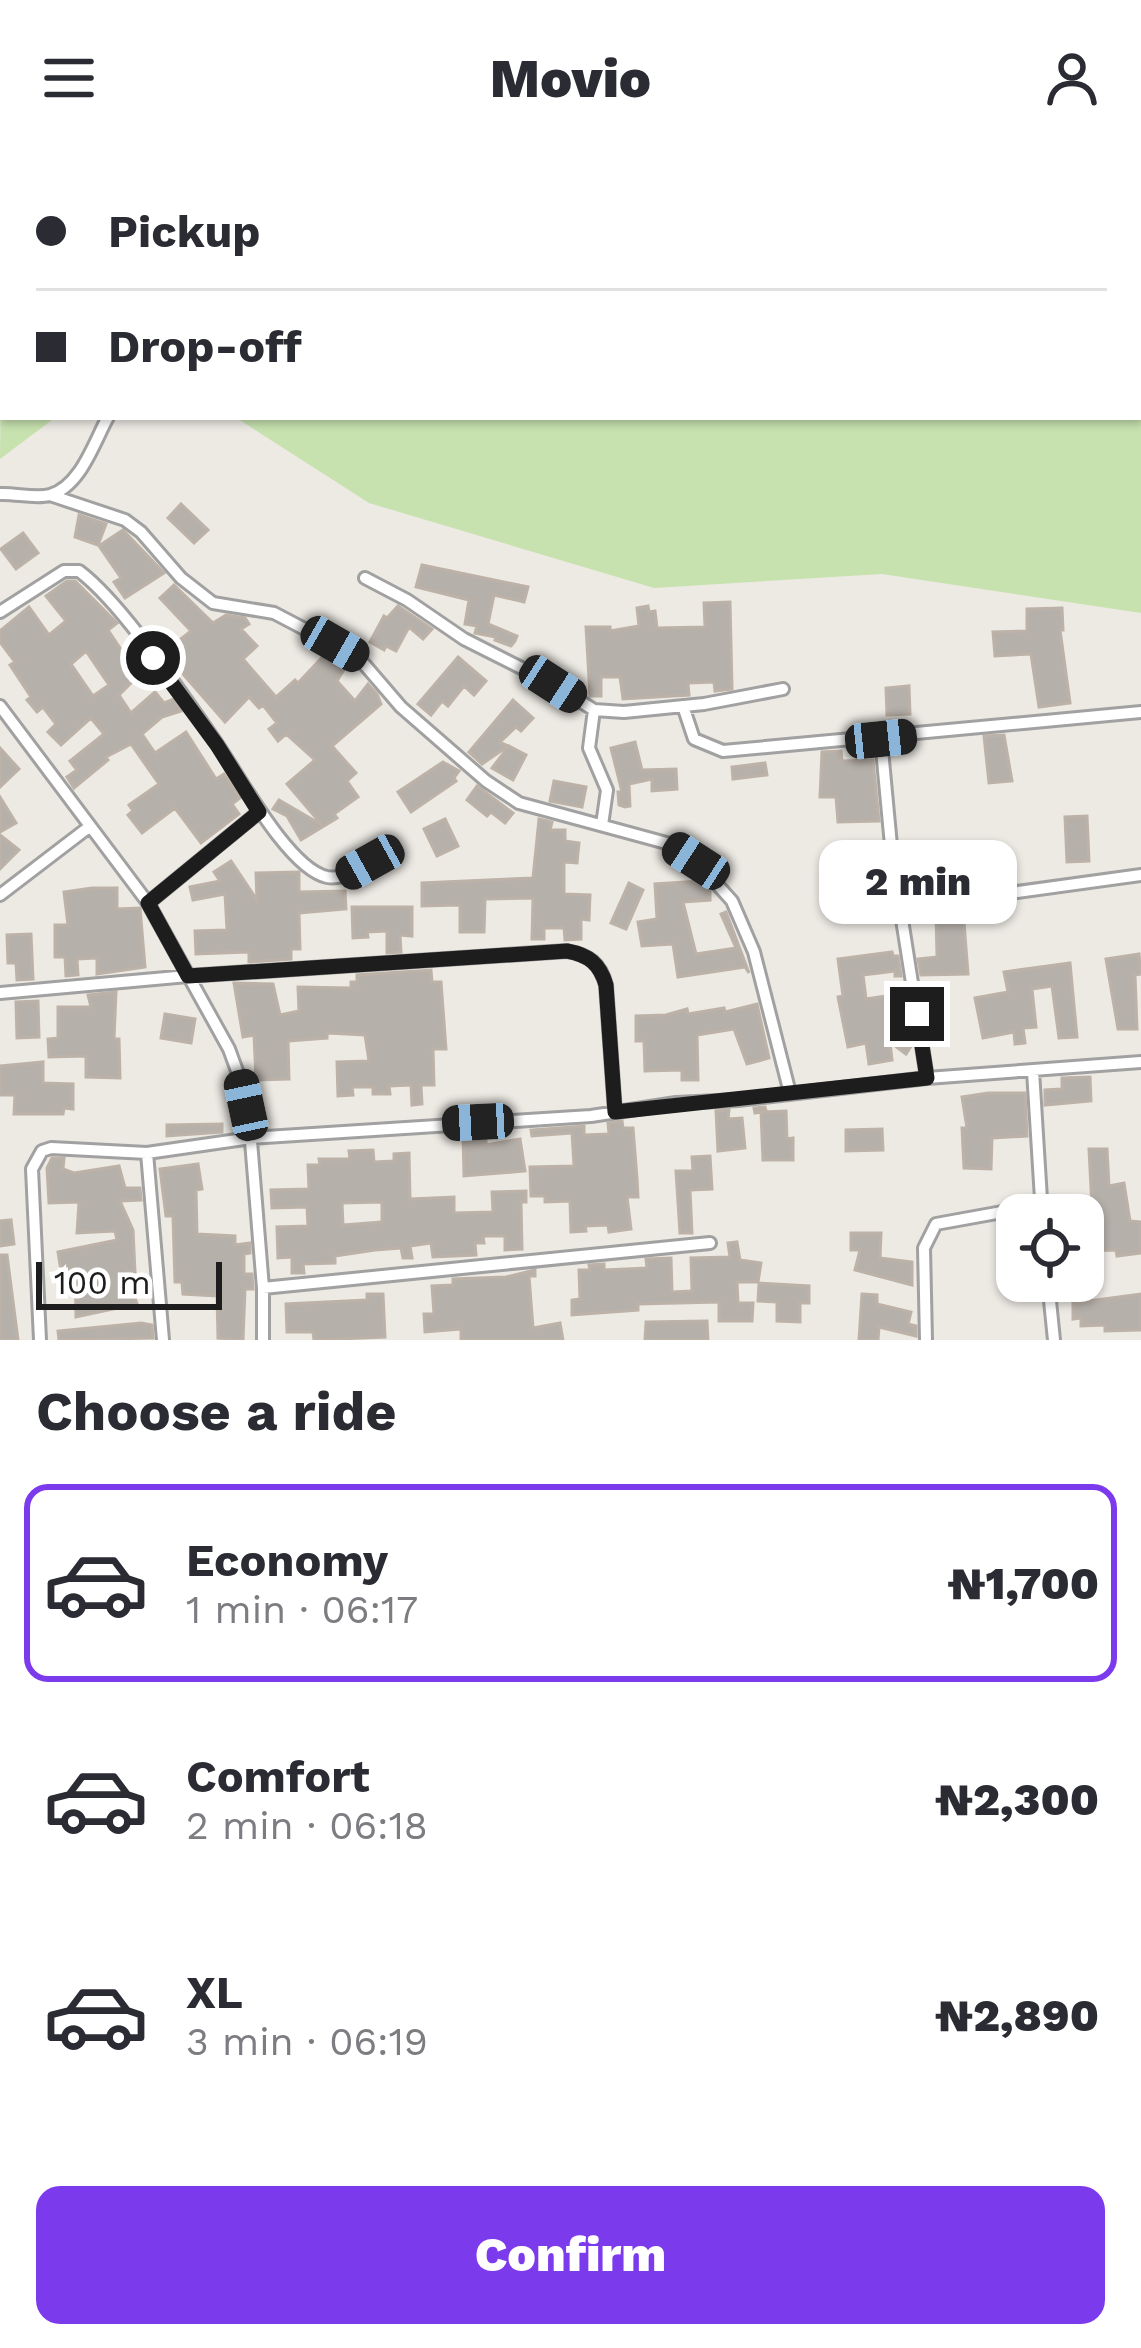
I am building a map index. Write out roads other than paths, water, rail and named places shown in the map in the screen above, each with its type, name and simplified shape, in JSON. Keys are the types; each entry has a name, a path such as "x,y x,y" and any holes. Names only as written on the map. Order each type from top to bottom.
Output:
{"street":[{"path":"50,495 78,473 106,420"},
{"path":"0,494 50,495 124,520 213,603 274,613 358,657 401,707 485,781 519,803 670,844 696,861 732,901 768,994 790,1093"},
{"path":"0,612 64,571 79,571 200,720 259,812 308,869 329,878 345,876 394,848"},
{"path":"365,578 464,639 595,710 683,706 783,688"},
{"path":"0,706 148,903 229,1049 241,1079 251,1138 263,1288 262,1340"},
{"path":"683,706 694,739 723,751 1141,712"},
{"path":"595,710 590,748 607,790 602,825"},
{"path":"881,739 927,1078"},
{"path":"148,903 259,812"},
{"path":"0,896 89,827"},
{"path":"901,908 1141,875"},
{"path":"0,993 188,976 567,951 584,954 602,972 606,985 615,1112"},
{"path":"40,1340 32,1169 37,1157 51,1148 147,1153 251,1138 615,1112 927,1078 1141,1062"},
{"path":"1033,1071 1040,1194"},
{"path":"147,1153 163,1340"},
{"path":"926,1340 924,1248 936,1224 996,1216"},
{"path":"263,1288 710,1243"},
{"path":"1050,1302 1054,1340"}]}
